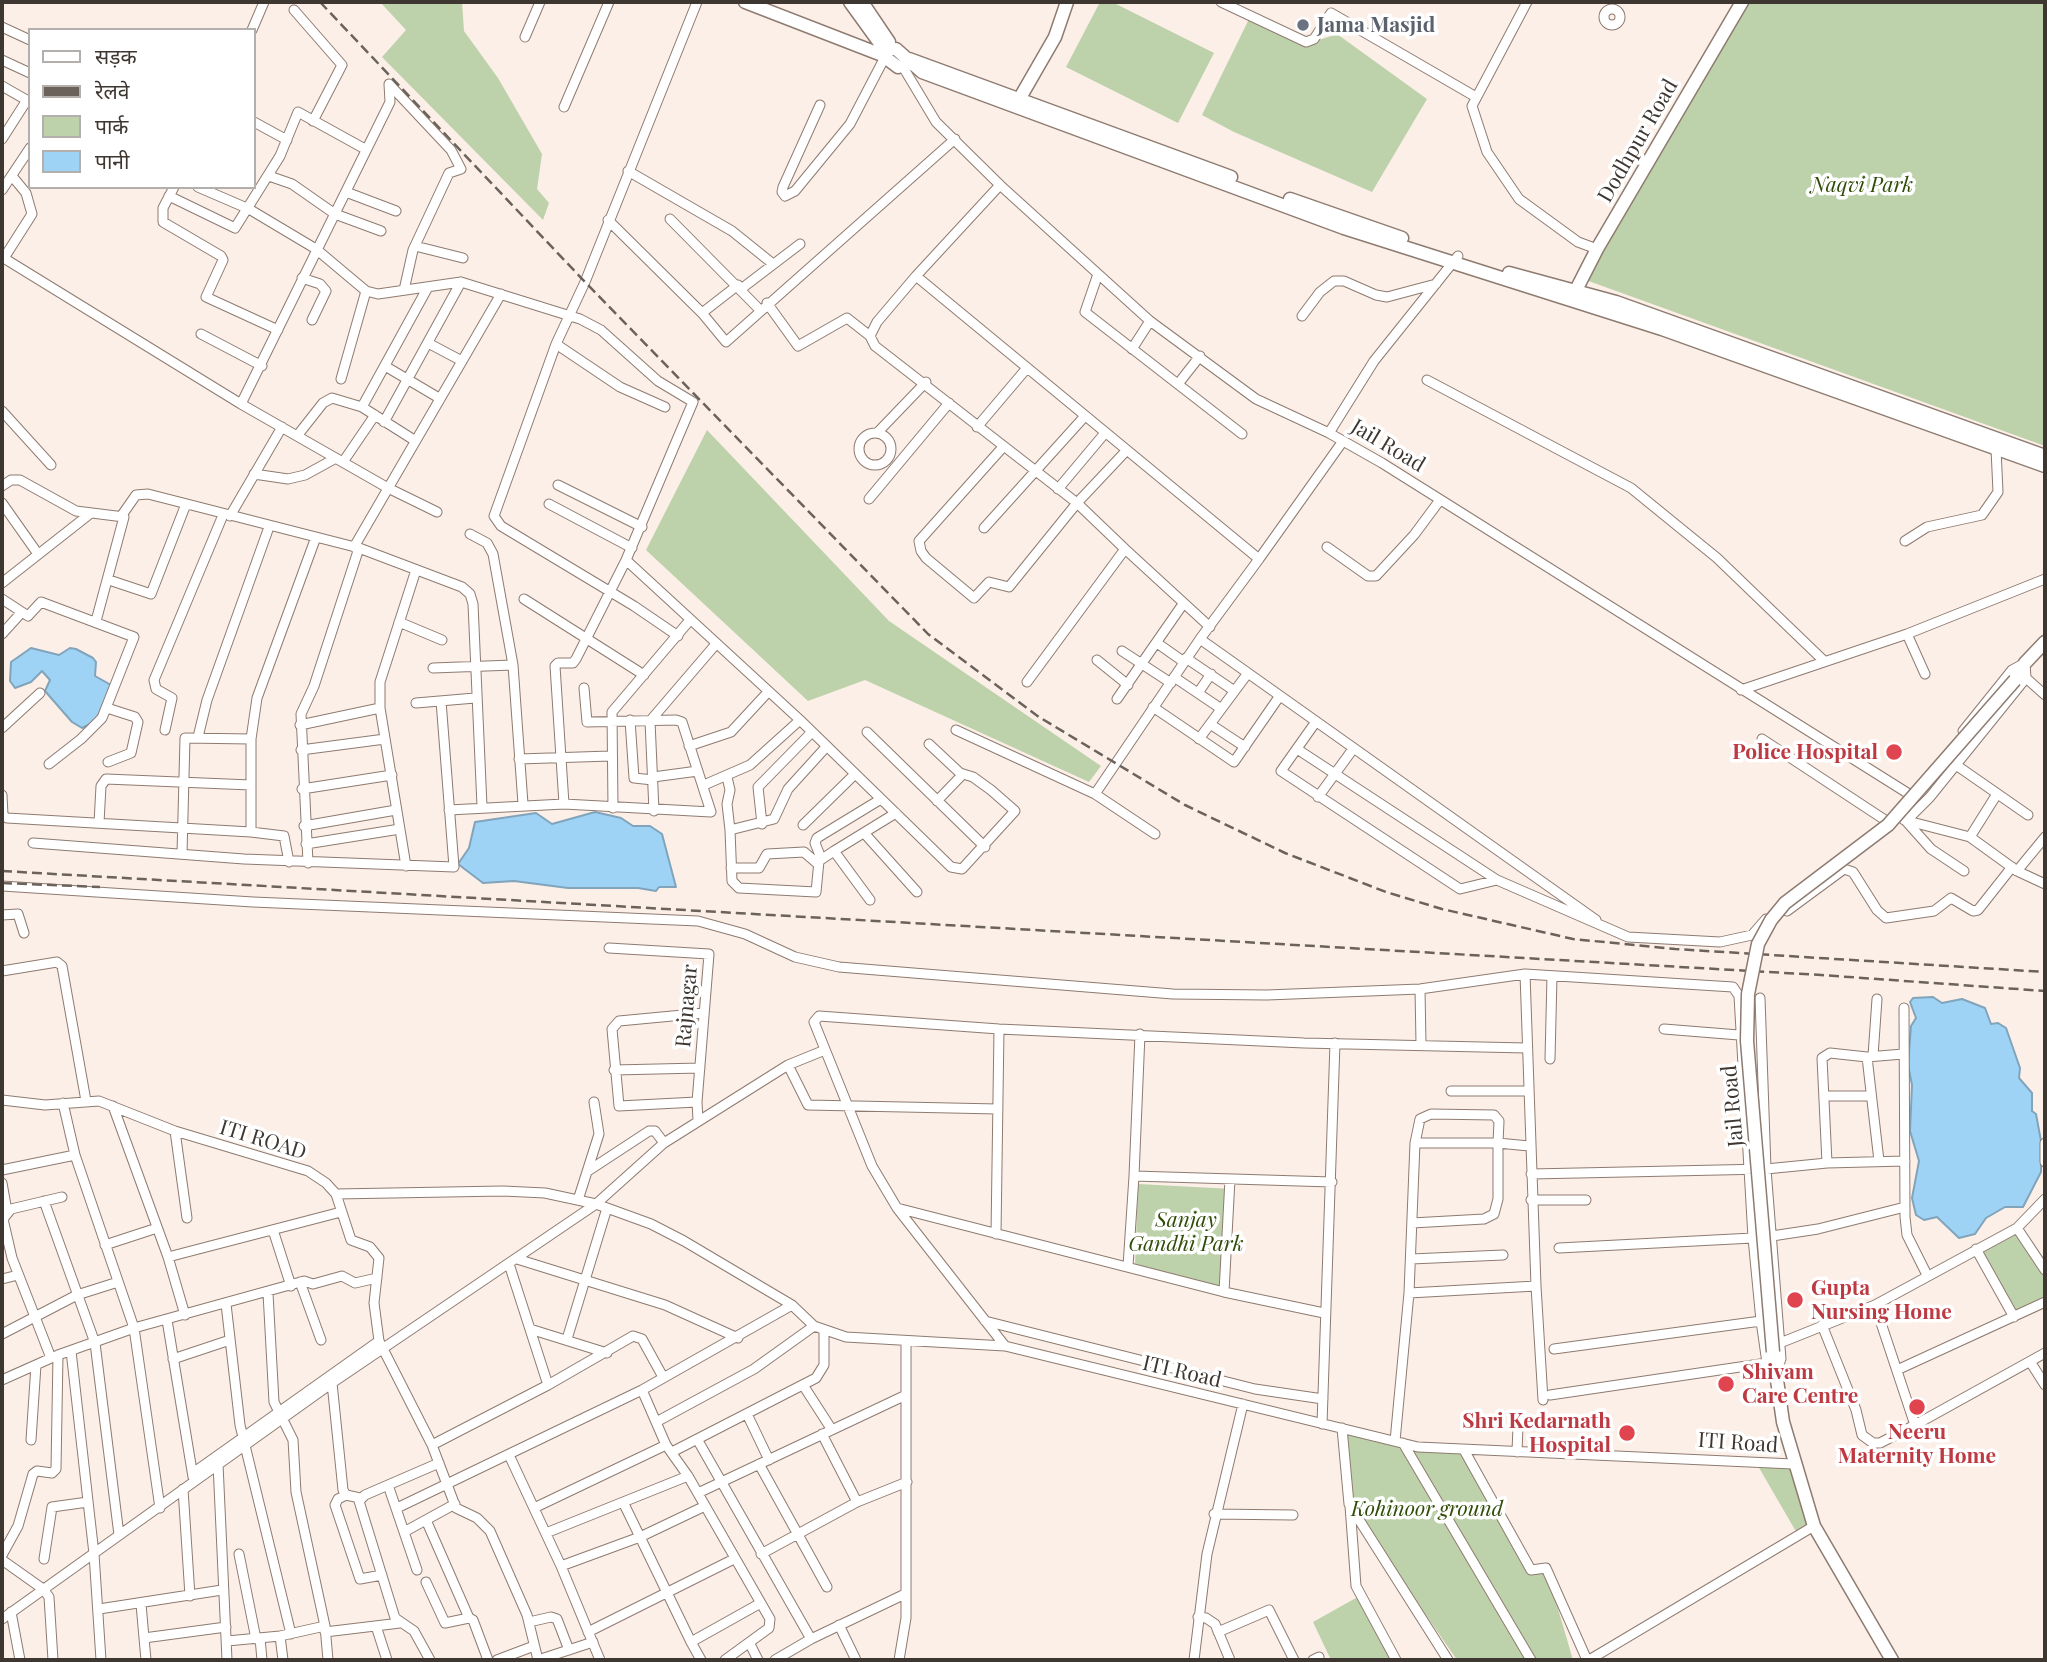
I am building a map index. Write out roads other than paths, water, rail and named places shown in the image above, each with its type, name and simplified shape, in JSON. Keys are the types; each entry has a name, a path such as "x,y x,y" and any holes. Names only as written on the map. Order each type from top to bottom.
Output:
{"main road":[{"path":"745,2 886,52 922,72 1017,102 1456,259 1573,296 2045,466"},
{"path":"850,2 886,52"},
{"path":"862,2 886,52"},
{"path":"1017,102 1055,37 1067,2"},
{"name":"Dodhpur Road","path":"1573,296 1597,249 1742,2"},
{"path":"1573,296 1616,302 2045,456"},
{"name":"Jail Road","path":"1892,1660 1814,1526 1793,1464 1774,1362 1747,1041 1748,994 1758,944 1776,912 1791,897 1888,825 2020,679 2025,663 2045,642"}],"street":[{"path":"253,28 264,2"},
{"path":"525,37 540,2"},
{"path":"564,107 609,2"},
{"path":"678,636 500,526 494,516 567,316 585,282 697,2"},
{"path":"1221,2 1306,42 1314,39 1331,13 1476,96"},
{"path":"1527,2 1472,106 1487,152 1519,200 1578,242 1597,249"},
{"path":"294,10 342,65 313,121"},
{"path":"2,27 28,39"},
{"path":"820,105 782,192 785,196 795,191 850,124 886,52"},
{"path":"2,60 28,72"},
{"name":"Jail Road","path":"906,63 936,122 1000,185 1150,321 1256,398 1343,440 1909,794"},
{"path":"241,404 390,103 389,84 452,150 461,169 449,173 415,246 404,290"},
{"path":"2,86 28,101 2,139"},
{"path":"278,330 205,297 223,261 222,256 163,222 163,208 171,191 230,228 235,228 269,176 298,112 365,149"},
{"path":"256,123 287,140"},
{"path":"608,220 702,313 726,342 955,139"},
{"path":"2,190 28,151"},
{"path":"628,172 732,231 774,264"},
{"path":"12,176 26,193 32,215 3,258 241,404 388,488 438,512"},
{"path":"269,176 292,184 335,214 381,232"},
{"path":"870,335 877,322 916,276 1000,185"},
{"path":"203,189 249,209 316,249 366,291 378,294 461,282 592,324 658,381 693,402 612,593 573,663 558,663 555,666 564,804"},
{"path":"346,192 396,211"},
{"path":"670,219 764,307 798,346 847,318 870,335 875,346 926,382 977,427 1077,503 1210,627"},
{"path":"702,313 800,244"},
{"path":"415,246 463,258"},
{"path":"1329,433 1374,361 1456,259"},
{"path":"1098,274 1085,313 1242,434"},
{"path":"916,276 1259,559"},
{"path":"302,278 320,284 326,291 312,320"},
{"path":"1302,316 1320,292 1334,281 1344,281 1376,295 1388,297 1437,283"},
{"path":"384,422 461,282"},
{"path":"362,407 428,287"},
{"path":"341,379 366,291"},
{"path":"308,863 300,725 304,703 314,686 357,548 414,440 501,294"},
{"path":"1132,349 1150,321"},
{"path":"201,334 262,366"},
{"path":"428,343 462,361"},
{"path":"556,344 620,387 665,407"},
{"path":"1178,384 1200,356"},
{"path":"385,366 439,398"},
{"path":"977,427 1027,368"},
{"path":"1427,380 1631,488 1717,558 1823,660"},
{"path":"877,433 926,382"},
{"path":"297,436 323,403 332,398 362,407 414,440"},
{"path":"869,499 949,403"},
{"path":"2,411 51,465"},
{"path":"254,474 288,478 305,475 339,460 375,415"},
{"path":"984,528 1085,416"},
{"path":"165,730 172,698 156,689 154,680 226,515 282,427"},
{"path":"1058,489 1105,433"},
{"path":"1095,794 1185,660 1343,440"},
{"path":"1003,447 919,541 920,551 926,558 974,598 989,582 1009,587 1077,503 1126,451"},
{"path":"1905,541 1927,527 1982,516 1998,492 1996,449"},
{"path":"2,486 11,480 20,480 58,503 91,513 122,515"},
{"path":"558,485 642,527"},
{"path":"122,515 131,500 142,494 357,548 462,587 470,594 473,604 475,698 482,806"},
{"path":"1327,547 1367,576 1376,576 1414,536 1440,500"},
{"path":"2,503 38,554"},
{"path":"109,580 151,594 186,504"},
{"path":"549,504 632,548"},
{"path":"2,583 91,513"},
{"path":"96,621 125,520 122,515"},
{"path":"198,737 207,700 270,527"},
{"path":"470,534 486,543 493,554 513,665 523,804"},
{"path":"251,832 251,738 257,698 316,537"},
{"path":"1027,682 1125,549"},
{"path":"626,560 800,720 956,870 968,865 1014,811 991,790 963,774 929,744"},
{"path":"406,866 380,708 380,682 416,570"},
{"path":"1741,690 1823,660 1907,634 2045,579"},
{"path":"2,599 21,613 31,616 41,602 134,637 107,708 94,729 49,764"},
{"path":"524,599 589,637 644,675"},
{"path":"1117,699 1183,604"},
{"path":"2,634 21,613"},
{"path":"613,808 611,720 617,704 690,620"},
{"path":"399,622 442,639"},
{"path":"1907,634 1925,674"},
{"path":"1200,639 1606,927"},
{"path":"1157,643 1233,690"},
{"path":"654,811 650,721 716,644"},
{"path":"1122,651 1198,693 1220,709"},
{"path":"1097,660 1128,685"},
{"path":"1297,749 1497,880 1628,937 1720,942 1752,935 1797,889 1870,835 1909,794 2012,670 2025,663"},
{"path":"433,668 513,665"},
{"path":"1199,740 1248,673"},
{"path":"1198,693 1210,674"},
{"path":"1906,821 1956,765 2020,679 2045,695"},
{"path":"449,810 482,806 564,804 711,812 682,722 586,721 584,688"},
{"path":"689,746 731,732 768,692"},
{"path":"2,728 40,693"},
{"path":"1153,707 1234,762 1279,697"},
{"path":"416,703 475,698"},
{"path":"33,843 289,862 456,866 440,701"},
{"path":"107,708 135,717 138,722 131,752 108,762"},
{"path":"300,725 380,708"},
{"path":"630,720 634,778 653,779 698,771"},
{"path":"704,785 750,765 800,720"},
{"path":"1315,723 1281,771 1460,889 1497,880"},
{"path":"1210,724 1245,747"},
{"path":"956,730 1095,794 1154,834"},
{"path":"762,824 758,787 812,732"},
{"path":"867,732 985,847"},
{"path":"182,854 183,741 189,737 251,738"},
{"path":"301,750 385,739"},
{"path":"1762,739 1887,817 1970,837 2015,869 2045,883"},
{"path":"730,830 774,819 788,789 827,746"},
{"path":"1318,797 1353,749"},
{"path":"519,759 610,756"},
{"path":"1956,765 2028,815"},
{"path":"803,824 855,774"},
{"path":"937,800 963,774"},
{"path":"302,789 391,775"},
{"path":"727,777 730,790 727,803 732,881 739,888 816,892 819,861 815,843 817,838 881,799"},
{"path":"99,822 102,786 106,779 251,785"},
{"path":"1970,837 1997,794"},
{"path":"2,795 3,815 7,818 284,836 289,862"},
{"path":"304,826 396,810"},
{"path":"819,861 896,813"},
{"path":"1906,821 1931,849 1964,871"},
{"path":"306,844 400,829"},
{"path":"864,834 917,892"},
{"path":"1787,911 1844,869 1853,872 1877,910 1886,918 1934,911 1951,898 1973,911 1978,910 2045,837"},
{"path":"834,851 870,900"},
{"path":"731,868 758,868 767,854 804,852 819,861"},
{"path":"2,886 253,902 685,919 720,925 795,957 839,967 1173,994 1267,995 1420,989 1525,974 1733,987 1739,996 1739,1034 1761,1321 1774,1362"},
{"path":"2,915 18,914 24,933"},
{"name":"Rajnagar","path":"609,948 709,954 697,1102 698,1119"},
{"path":"2,971 60,964 86,1101"},
{"path":"1525,974 1531,1200 1546,1398 1774,1362 1822,1325 1875,1305 2017,1228 2045,1199"},
{"path":"1550,1059 1552,976"},
{"path":"1420,989 1421,1044"},
{"path":"1760,998 1766,1169 1772,1236 1774,1362"},
{"path":"1877,999 1870,1056 1871,1096 1880,1161"},
{"path":"1904,1008 1906,1235 1927,1275"},
{"path":"697,1102 619,1106 614,1070 614,1024 704,1013"},
{"path":"1005,1346 897,1208 872,1166 814,1022 819,1016 999,1029 1526,1048"},
{"path":"996,1234 999,1029"},
{"path":"1664,1029 1739,1034"},
{"path":"1128,1266 1135,1176 1140,1034"},
{"path":"1322,1424 1335,1043"},
{"path":"20,1660 8,1617 46,1593 183,1489 193,1477 281,1414 596,1204 664,1143 698,1119 788,1065 825,1050"},
{"path":"1827,1163 1822,1058 1829,1053 1870,1056 1903,1054"},
{"path":"788,1065 805,1103 846,1107 998,1109"},
{"path":"614,1070 700,1068"},
{"path":"1451,1090 1527,1091"},
{"path":"1824,1096 1871,1096"},
{"name":"ITI ROAD","path":"2,1100 63,1103 86,1101 113,1106 175,1131 308,1171 326,1183 336,1194"},
{"path":"578,1200 599,1134 594,1102"},
{"path":"63,1103 75,1155 134,1328 160,1507"},
{"path":"113,1106 168,1257 185,1314"},
{"path":"1412,1223 1484,1219 1494,1214 1498,1199 1499,1121 1488,1114 1424,1115 1418,1125 1415,1143 1412,1223 1411,1259 1399,1442 1531,1660"},
{"path":"175,1131 187,1218"},
{"path":"588,1171 649,1131 655,1131 664,1143"},
{"path":"1415,1143 1498,1143 1529,1146"},
{"path":"2045,1143 2045,1162"},
{"path":"2,1170 75,1155"},
{"path":"1531,1174 1766,1169 1827,1163 1905,1161"},
{"path":"1135,1176 1332,1182"},
{"path":"1224,1292 1230,1179"},
{"path":"2,1183 7,1211 3,1219 4,1239 34,1317 55,1356 56,1469 52,1473 37,1471 33,1474 18,1526 2,1558 46,1593 53,1660"},
{"path":"593,1642 538,1660 529,1622 490,1531 477,1518 460,1512 455,1504 432,1445 381,1345 374,1303 377,1252 351,1240 336,1194 503,1191 596,1204"},
{"path":"7,1211 62,1197"},
{"path":"1531,1200 1586,1200"},
{"path":"44,1201 94,1343 119,1535"},
{"name":"ITI Road","path":"596,1204 651,1224 684,1241 792,1305 814,1326 846,1337 1005,1346 1399,1442 1464,1450 1793,1464"},
{"path":"1772,1236 1905,1207"},
{"path":"568,1339 607,1208"},
{"path":"897,1208 1224,1292 1324,1313"},
{"path":"168,1257 341,1212"},
{"path":"105,1245 157,1227"},
{"path":"2017,1228 2045,1270"},
{"path":"273,1230 321,1340"},
{"path":"1559,1248 1753,1238"},
{"path":"1976,1249 2014,1317"},
{"path":"1411,1259 1503,1255"},
{"path":"513,1261 585,1280 676,1309 738,1338"},
{"path":"513,1261 530,1329 548,1385"},
{"path":"2,1279 18,1275"},
{"path":"2,1380 55,1356 134,1328 185,1314 296,1284 313,1284 342,1276 355,1283 377,1278"},
{"path":"2,1334 77,1295 118,1282"},
{"path":"1409,1293 1536,1286"},
{"path":"268,1293 273,1392 293,1440 298,1502 325,1629 328,1660"},
{"path":"1897,1370 2045,1302"},
{"path":"226,1304 243,1441 291,1634"},
{"path":"397,1508 642,1390 792,1305"},
{"path":"1875,1305 1915,1425"},
{"path":"167,1320 193,1477"},
{"path":"985,1321 1232,1384 1323,1399"},
{"path":"1554,1349 1761,1321"},
{"path":"1822,1325 1867,1440 1880,1443 2045,1353"},
{"path":"658,1421 754,1369 814,1326"},
{"path":"530,1329 607,1353"},
{"path":"534,1508 669,1448 697,1439 816,1378 824,1364 824,1331"},
{"path":"432,1445 548,1385 633,1336 639,1336 663,1377"},
{"path":"173,1359 230,1340"},
{"path":"899,1660 906,1618 906,1342"},
{"path":"281,1414 332,1383 381,1345"},
{"path":"71,1351 94,1554 101,1660"},
{"path":"2031,1363 2045,1385"},
{"path":"31,1440 36,1365"},
{"path":"332,1383 341,1476 346,1495"},
{"path":"803,1385 857,1502"},
{"path":"642,1390 669,1448 698,1493 771,1623 750,1644 726,1660"},
{"path":"698,1493 906,1395"},
{"path":"1194,1660 1214,1514 1243,1404"},
{"path":"747,1414 764,1462 827,1587"},
{"path":"1517,1452 1518,1426"},
{"path":"1342,1429 1356,1586 1396,1660"},
{"path":"697,1439 811,1639"},
{"path":"193,1477 218,1464 243,1441"},
{"path":"1464,1450 1531,1570 1546,1568 1588,1660 1814,1526"},
{"path":"509,1455 561,1566 600,1660"},
{"path":"382,1575 360,1579 335,1505 338,1499 346,1495 360,1498 439,1463"},
{"path":"218,1464 227,1660"},
{"path":"546,1533 624,1504 688,1476"},
{"path":"761,1554 797,1532 857,1502 907,1482"},
{"path":"388,1485 416,1570"},
{"path":"183,1489 190,1596"},
{"path":"360,1498 359,1505 393,1613 401,1623 414,1631 430,1660"},
{"path":"44,1559 52,1507 88,1502"},
{"path":"404,1532 455,1504"},
{"path":"624,1504 701,1660"},
{"path":"1349,1504 1448,1660"},
{"path":"561,1566 640,1537 705,1506"},
{"path":"1214,1514 1293,1515"},
{"path":"426,1520 469,1618 473,1620 488,1660"},
{"path":"239,1554 262,1660"},
{"path":"588,1632 734,1559"},
{"path":"426,1582 445,1623 469,1618"},
{"path":"99,1609 222,1590"},
{"path":"775,1660 811,1639 905,1594"},
{"path":"141,1604 146,1660"},
{"path":"691,1643 759,1604"},
{"path":"1218,1632 1269,1610 1294,1660"},
{"path":"529,1622 551,1617 557,1619 569,1650"},
{"path":"1198,1617 1212,1620 1230,1660"},
{"path":"227,1641 401,1623"},
{"path":"839,1625 856,1660"},
{"path":"376,1626 387,1660"},
{"path":"144,1638 226,1627"},
{"path":"279,1636 283,1660"},
{"path":"750,1644 758,1660"},
{"path":"497,1660 534,1646"}],"water":[{"path":"31,648 59,655 70,648 93,658 96,662 95,676 111,685 96,721 82,728 72,722 45,691 50,680 42,671 31,682 15,688 10,681 11,662"},
{"path":"595,812 621,818 633,826 650,826 662,834 676,887 659,887 656,891 638,888 568,888 514,881 483,883 458,864 469,848 475,822 536,813 552,824"},
{"path":"1933,997 1942,1003 1962,999 1985,1008 1991,1024 1998,1023 2006,1028 2020,1068 2019,1078 2032,1093 2032,1111 2036,1114 2041,1141 2041,1172 2023,1207 2005,1207 1986,1218 1975,1234 1959,1238 1937,1217 1924,1220 1916,1215 1912,1198 1919,1161 1910,1131 1912,1085 1908,1065 1911,1026 1916,1018 1910,1002 1913,998"}],"railway":[{"path":"320,2 585,282 928,634 1039,717 1185,805 1285,853 1386,892 1442,909 1573,939 1675,949 2045,972"},
{"path":"2,871 1821,975 2045,991"},
{"path":"2,883 100,887"}],"place":[{"name":"Jama Masjid","path":"1303,25"},
{"name":"Police Hospital","path":"1894,752"},
{"name":"Gupta Nursing Home","path":"1795,1300"},
{"name":"Shivam Care Centre","path":"1726,1384"},
{"name":"Neeru Maternity Home","path":"1917,1407"},
{"name":"Shri Kedarnath Hospital","path":"1627,1433"}],"park label":[{"name":"Naqvi Park","path":"1862,185"},
{"name":"Sanjay Gandhi Park","path":"1186,1232"},
{"name":"Kohinoor ground","path":"1427,1509"}]}
